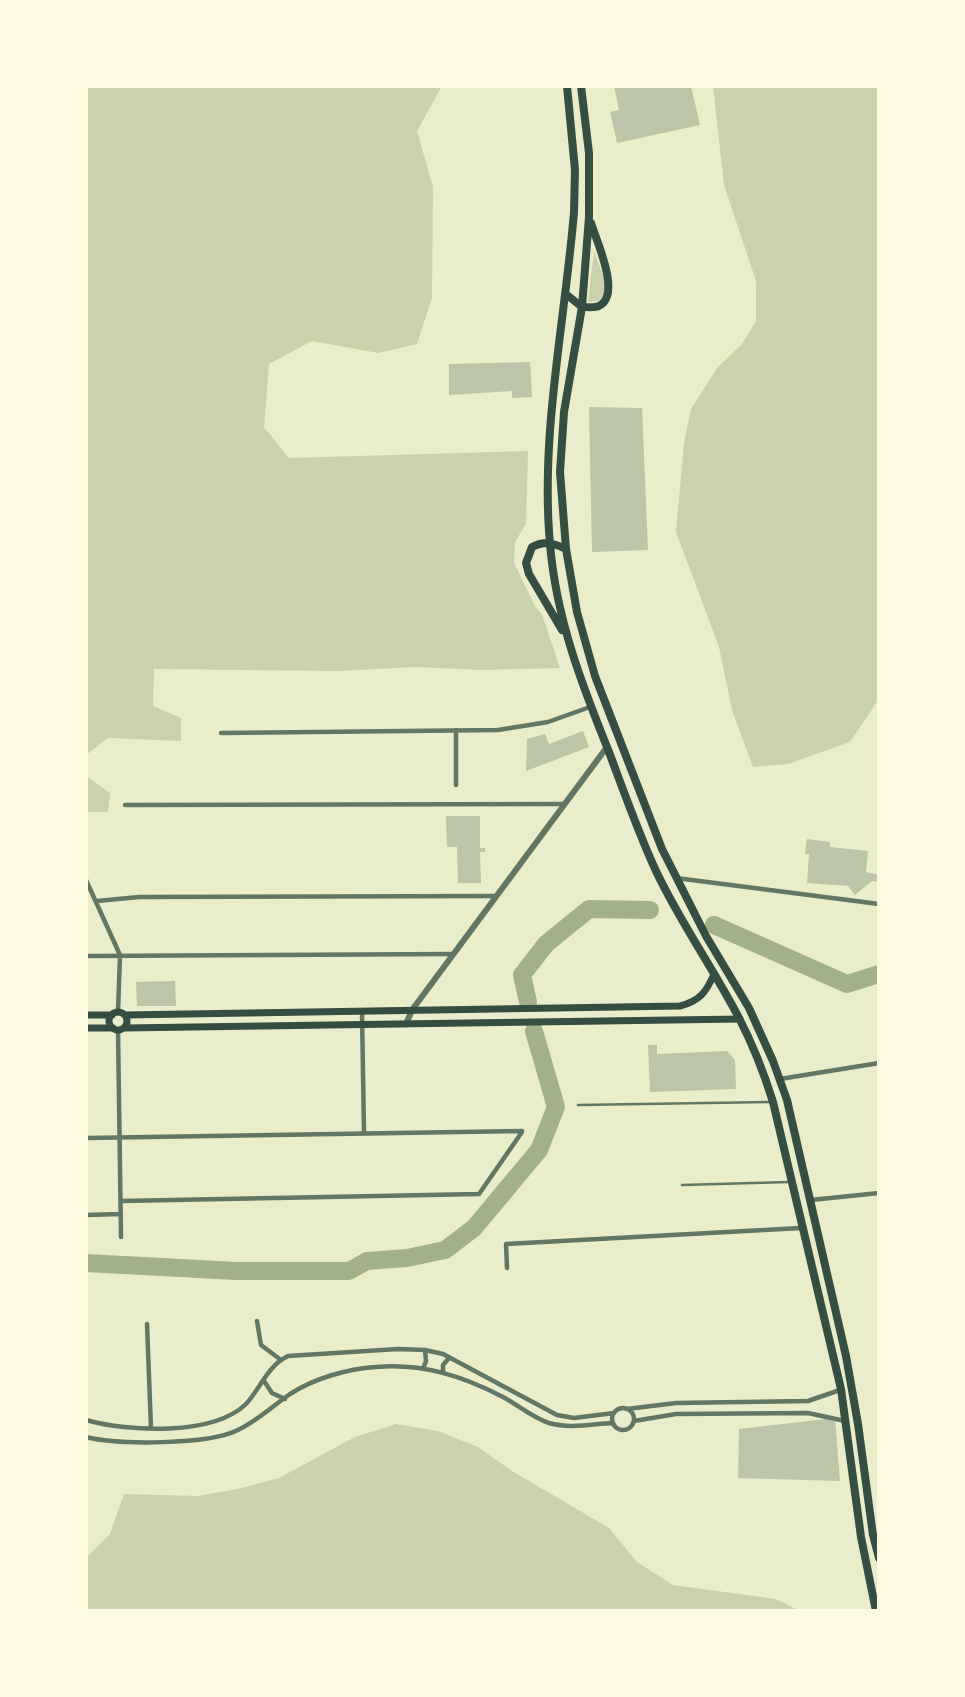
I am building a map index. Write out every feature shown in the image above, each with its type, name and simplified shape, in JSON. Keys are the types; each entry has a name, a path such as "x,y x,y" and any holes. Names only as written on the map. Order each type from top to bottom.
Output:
{"main road":[{"path":"567,86 575,170 567,295 550,429 549,542 552,570 567,640 651,860 679,917 740,1019 761,1065 773,1101 841,1389 861,1537 876,1611"},
{"path":"581,86 589,153 589,217 582,307 562,431 561,496 566,549 577,612 595,676 652,824 695,914 750,1008 793,1122 846,1356 859,1424 873,1535 879,1557"},
{"path":"567,295 582,307 598,306 605,301 609,292 606,268 589,217"},
{"path":"566,549 549,542 532,547 526,563 529,574 567,640"},
{"path":"86,1015 680,1006 692,1003 702,996 714,975"},
{"path":"680,1006 680,1021"},
{"path":"587,1021 588,1007"},
{"path":"118,1014 127,1023 118,1029"},
{"path":"118,1014 110,1020 118,1029"},
{"path":"86,1028 740,1019"}],"street":[{"path":"221,733 524,727 591,707"},
{"path":"456,730 456,785"},
{"path":"405,1024 412,1010 607,747"},
{"path":"125,805 565,804"},
{"path":"676,878 879,905"},
{"path":"86,880 120,956 118,1014"},
{"path":"97,901 139,897 498,896"},
{"path":"86,956 454,954"},
{"path":"362,1012 364,1133"},
{"path":"118,1029 121,1237"},
{"path":"779,1079 879,1063"},
{"path":"86,1138 522,1131 479,1194 121,1201"},
{"path":"810,1200 879,1193"},
{"path":"86,1214 121,1214"},
{"path":"507,1268 506,1244 801,1228"},
{"path":"257,1321 261,1345 281,1360"},
{"path":"147,1324 151,1428"},
{"path":"86,1420 108,1426 198,1426 219,1421 244,1406 281,1360 302,1354 398,1349 425,1350 450,1357 551,1413 574,1418 657,1404 808,1401 841,1389"},
{"path":"423,1369 426,1361 425,1350"},
{"path":"443,1373 443,1365 450,1357"},
{"path":"86,1437 110,1442 215,1438 241,1429 316,1381 343,1372 387,1366 423,1369 470,1381 553,1424 574,1426 613,1423"},
{"path":"263,1380 272,1393 285,1399"},
{"path":"808,1401 808,1413"},
{"path":"714,1402 714,1413"},
{"path":"695,1403 695,1413"},
{"path":"614,1413 613,1423 617,1428 630,1428 634,1415 627,1409"},
{"path":"634,1421 695,1413 808,1413 846,1421"}],"lane":[{"path":"578,1105 773,1101"},
{"path":"682,1185 792,1182"}],"green space":[{"path":"86,86 442,86 417,131 433,187 432,298 417,344 378,353 312,341 269,364 264,427 289,458 528,451 526,524 515,542 514,563 536,608 542,614 560,668 481,670 416,667 337,671 154,669 153,706 181,718 181,741 108,738 86,755"},
{"path":"713,86 879,86 879,699 850,742 788,764 753,767 732,710 719,647 676,532 684,443 691,409 717,368 742,344 756,321 756,281 724,185"},
{"path":"594,251 606,284 603,297 598,301 588,302"},
{"path":"86,776 110,793 108,812 86,812"},
{"path":"396,1424 438,1431 478,1447 512,1471 609,1528 637,1562 673,1585 776,1599 800,1611 86,1611 86,1558 110,1534 124,1494 197,1496 238,1489 279,1478 355,1437"}],"building":[{"path":"614,86 691,86 700,125 617,143 610,112 619,110"},
{"path":"530,362 532,397 512,398 512,391 449,395 449,364"},
{"path":"589,407 642,408 648,550 592,552"},
{"path":"583,731 589,747 526,771 527,739 545,734 549,744"},
{"path":"446,816 480,816 480,848 485,848 485,852 480,852 481,883 458,883 457,847 447,847"},
{"path":"807,839 830,842 830,847 868,851 866,872 879,875 879,882 872,881 855,895 848,886 807,883"},
{"path":"175,981 176,1006 137,1006 136,982"},
{"path":"648,1045 657,1045 657,1054 727,1051 735,1060 736,1089 650,1092"},
{"path":"835,1418 840,1481 738,1478 739,1429"}],"waterway":[{"path":"528,1002 522,975 546,944 589,909 650,910"},
{"path":"714,925 847,984 879,974"},
{"path":"86,1263 237,1271 349,1271 367,1261 407,1258 445,1250 474,1228 539,1150 556,1107 534,1031"}]}
